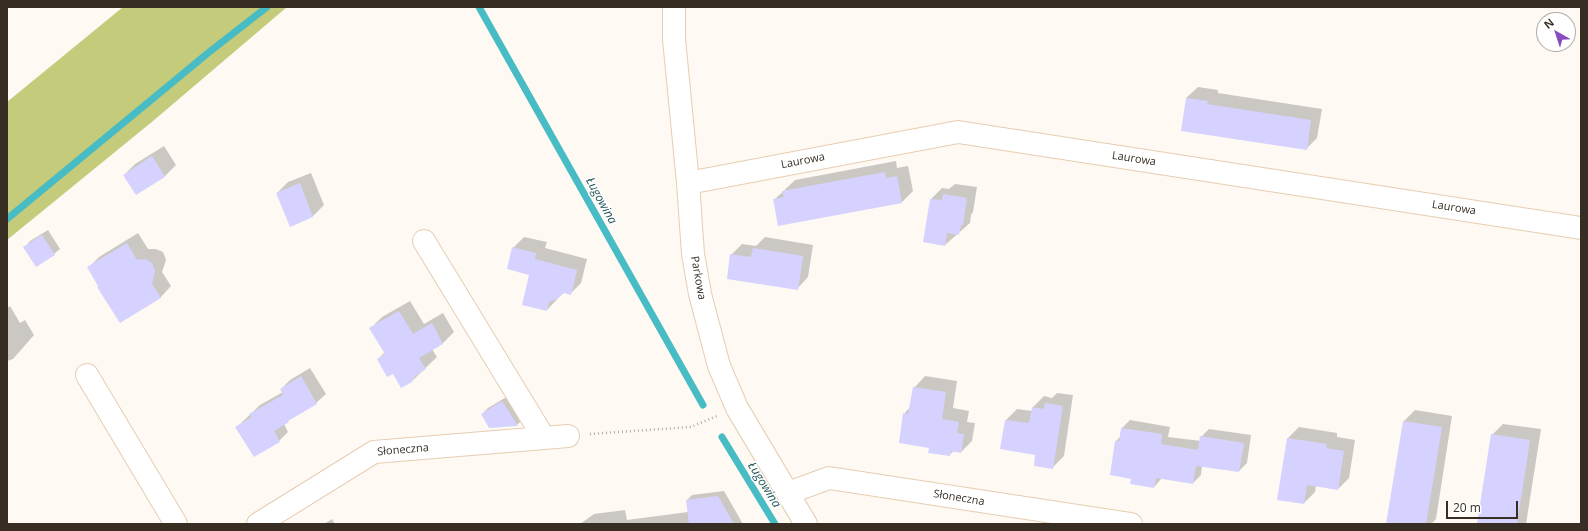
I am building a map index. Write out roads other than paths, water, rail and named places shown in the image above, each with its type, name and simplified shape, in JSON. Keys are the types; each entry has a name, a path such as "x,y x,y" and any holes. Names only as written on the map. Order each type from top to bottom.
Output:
{"street":[{"name":"Parkowa","path":"674,7 674,39 688,183 693,254 700,294 719,366 737,408 806,524"},
{"name":"Laurowa","path":"688,183 958,132 1581,228"},
{"path":"424,241 544,438"},
{"path":"87,375 176,524"},
{"name":"Słoneczna","path":"258,524 374,452 568,436"},
{"name":"Słoneczna","path":"788,493 829,478 1131,524"}],"waterway":[{"path":"7,219 208,53 267,7"},
{"name":"Ługowina","path":"479,7 703,405"},
{"name":"Ługowina","path":"722,437 775,524"}]}
